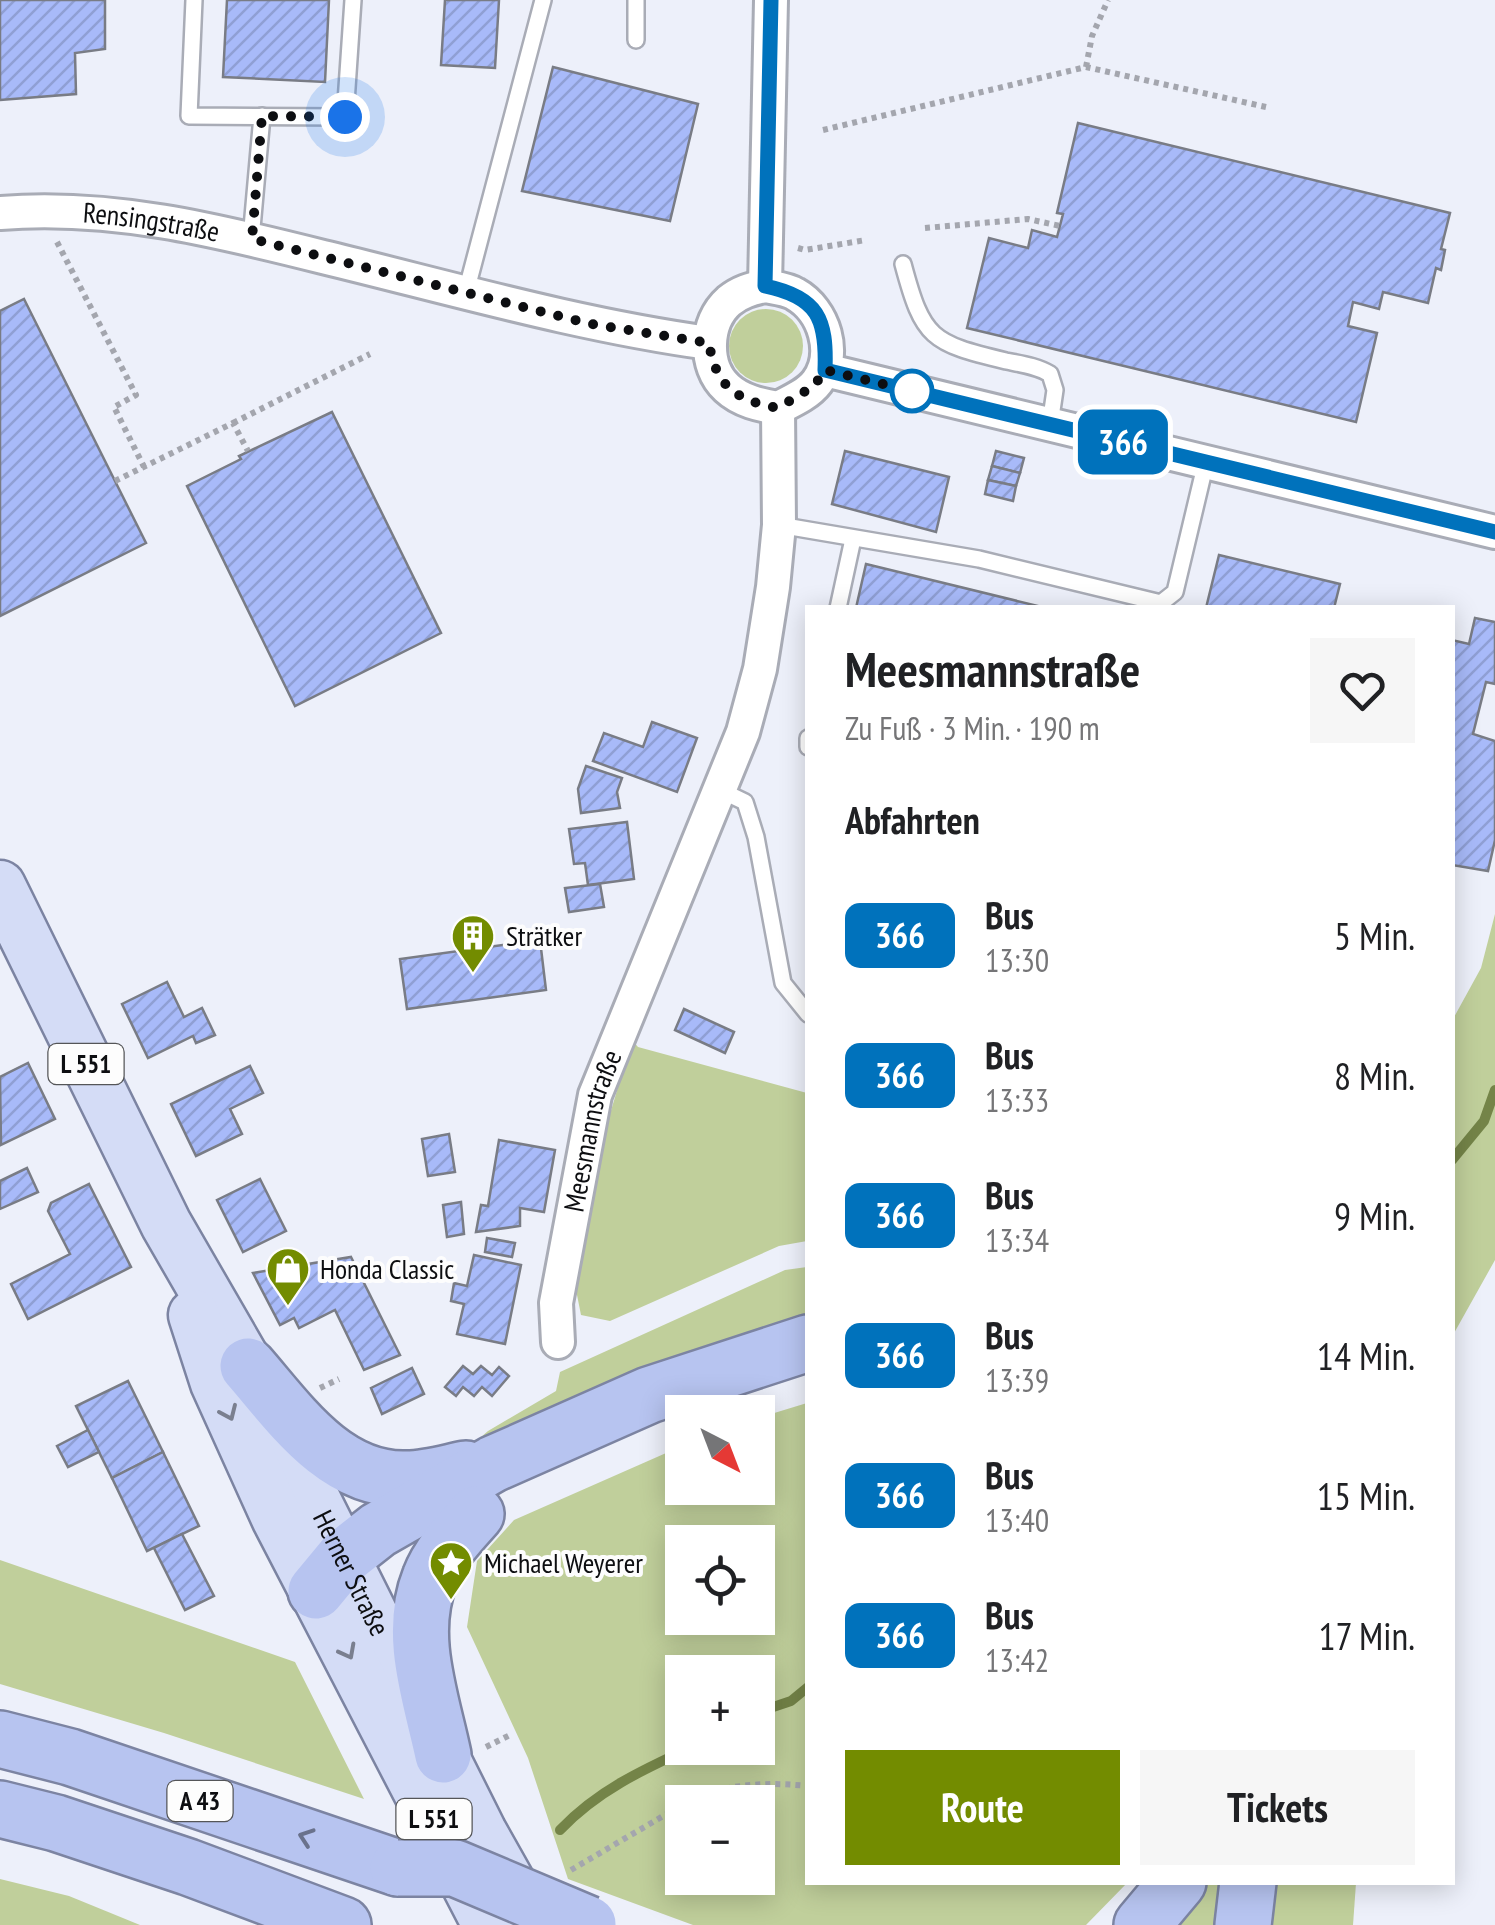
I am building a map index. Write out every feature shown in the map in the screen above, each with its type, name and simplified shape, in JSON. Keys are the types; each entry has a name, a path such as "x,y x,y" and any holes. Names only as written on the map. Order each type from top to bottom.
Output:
{"highway":[{"path":"339,1574 649,1395 805,1344"},
{"path":"248,1366 316,1444 369,1474 403,1480 484,1489 665,1420"},
{"path":"727,1395 805,1369"},
{"path":"444,1756 418,1641 429,1578 484,1489"},
{"name":"A 43","path":"0,1740 70,1757 398,1868 514,1916"},
{"name":"A 43","path":"0,1809 56,1823 343,1925"},
{"path":"0,1848 48,1858 250,1921 290,1903"},
{"path":"398,1868 455,1868 590,1924"},
{"path":"1142,1925 1175,1885"},
{"path":"1243,1925 1248,1885"}],"main road":[{"name":"Herner Straße","path":"2,894 166,1224 248,1366 339,1574 514,1916"},
{"name":"Herner Straße","path":"166,1224 216,1382 277,1518 339,1574 444,1756 514,1916"}],"street":[{"path":"765,286 771,0"},
{"name":"Rensingstraße","path":"0,213 73,210 170,222 591,324 709,343"},
{"path":"765,286 794,292 816,310 826,337 825,370 814,386 778,408 754,404 726,388 713,367 709,343 714,322 726,304 744,291 765,286"},
{"path":"825,370 1495,532"},
{"name":"Meesmannstraße","path":"558,1342 556,1303 595,1095 743,732 760,670 778,525 778,408"}],"lane":[{"path":"194,0 190,116 345,117 353,0"},
{"path":"466,292 543,0"},
{"path":"636,0 636,40"},
{"path":"252,239 262,116"},
{"path":"903,264 918,313 935,336 956,349 1050,374 1055,390 1050,424"},
{"path":"778,525 979,560 1161,603 1175,592 1206,462"},
{"path":"839,605 854,539"},
{"path":"720,790 745,802 756,837 783,983 805,1010"}],"path":[{"path":"1086,67 1092,36 1108,0"},
{"path":"823,130 1086,67 1266,107"},
{"path":"41,210 136,395 114,408 144,467"},
{"path":"925,228 1028,219 1060,226"},
{"path":"767,241 805,250 866,240"},
{"path":"115,482 370,354"},
{"path":"233,423 248,452"},
{"path":"754,1785 770,1782 805,1786"},
{"path":"514,1916 578,1868 665,1816"}],"green space":[{"path":"766,309 792,320 803,346 792,372 766,383 740,372 729,346 740,320"},
{"path":"1495,914 1495,1260 1455,1331 1455,1015 1481,968"},
{"path":"632,1040 638,1047 805,1092 805,1241 779,1246 610,1321 581,1315 575,1285 599,1151"},
{"path":"805,1267 805,1321 457,1458 488,1431 556,1391 560,1372 785,1270"},
{"path":"805,1404 805,1885 1125,1885 1086,1925 693,1925 568,1879 528,1758 467,1627 477,1561 514,1520 665,1453 665,1505 775,1505 775,1413"},
{"path":"0,1560 295,1662 364,1799 0,1684"},
{"path":"0,1879 69,1896 140,1925 0,1925"},
{"path":"1194,1885 1230,1885 1226,1925 1162,1925"},
{"path":"1268,1885 1356,1885 1353,1925 1263,1925"}],"building":[{"path":"0,0 105,0 105,49 75,53 76,94 0,100"},
{"path":"227,0 329,0 325,82 223,77"},
{"path":"445,0 499,0 495,68 441,65"},
{"path":"553,67 698,104 670,221 522,191"},
{"path":"1078,123 1450,213 1441,249 1445,250 1441,270 1436,268 1428,303 1383,292 1379,309 1353,302 1348,326 1377,333 1356,422 967,328 989,238 1028,248 1032,230 1057,237 1063,214 1057,213"},
{"path":"24,299 146,543 0,616 0,311"},
{"path":"332,412 441,633 295,706 187,486 241,459 239,456"},
{"path":"845,451 949,477 936,532 832,504"},
{"path":"996,451 1024,458 1020,473 992,466"},
{"path":"992,466 1020,473 1016,486 988,480"},
{"path":"988,480 1016,486 1013,501 985,494"},
{"path":"1219,555 1340,584 1335,605 1207,605"},
{"path":"866,564 1034,605 857,605"},
{"path":"1475,618 1495,622 1495,684 1486,682 1473,734 1495,741 1495,840 1488,871 1455,866 1455,641 1469,644"},
{"path":"652,722 697,738 677,792 593,761 604,733 643,747"},
{"path":"586,766 622,778 617,792 620,808 581,813 578,789"},
{"path":"627,822 634,879 588,885 585,863 574,864 569,829"},
{"path":"600,884 604,907 569,912 565,888"},
{"name":"Strätker","path":"540,940 546,990 407,1009 400,959"},
{"path":"167,982 184,1017 202,1008 215,1035 196,1043 193,1036 148,1058 122,1004"},
{"path":"684,1009 734,1032 725,1053 675,1030"},
{"path":"28,1063 55,1119 1,1145 0,1077"},
{"path":"250,1066 263,1093 230,1109 242,1134 196,1156 171,1104"},
{"path":"449,1134 455,1172 428,1176 422,1139"},
{"path":"499,1140 555,1150 544,1212 520,1208 520,1226 476,1232 481,1205 488,1206"},
{"path":"27,1168 38,1192 0,1209 0,1181"},
{"path":"260,1179 286,1231 243,1252 217,1200"},
{"path":"89,1184 131,1267 28,1319 11,1284 70,1254 48,1211 51,1203"},
{"path":"461,1202 464,1234 447,1237 443,1205"},
{"path":"487,1238 515,1243 512,1257 485,1252"},
{"path":"474,1255 521,1265 505,1344 457,1334 464,1304 451,1301 454,1283 467,1286"},
{"path":"351,1257 400,1355 364,1370 335,1310 299,1328 294,1318 280,1325 253,1273"},
{"path":"463,1366 473,1374 481,1366 492,1375 499,1367 509,1376 492,1396 482,1387 474,1396 463,1387 456,1396 445,1387"},
{"path":"412,1368 424,1394 382,1414 371,1388"},
{"path":"128,1381 163,1452 112,1478 76,1406"},
{"path":"88,1430 99,1452 68,1467 57,1446"},
{"path":"163,1452 199,1526 147,1551 112,1478"},
{"path":"182,1534 214,1596 185,1610 154,1548"}],"waterway":[{"path":"1455,1156 1484,1121 1495,1090"},
{"path":"775,1706 791,1701 805,1689"},
{"path":"560,1830 605,1793 665,1760"}],"bus line":[{"name":"366","path":"771,0 765,286 794,292 816,310 826,337 825,370 1495,532"}],"place":[{"name":"Strätker","path":"473,974"},
{"name":"Honda Classic","path":"288,1307"},
{"name":"Michael Weyerer","path":"451,1601"}],"route":[{"path":"345,117 262,116 252,239 591,324 709,343 713,367 726,388 754,404 778,408 814,386 825,370 912,391"}]}
